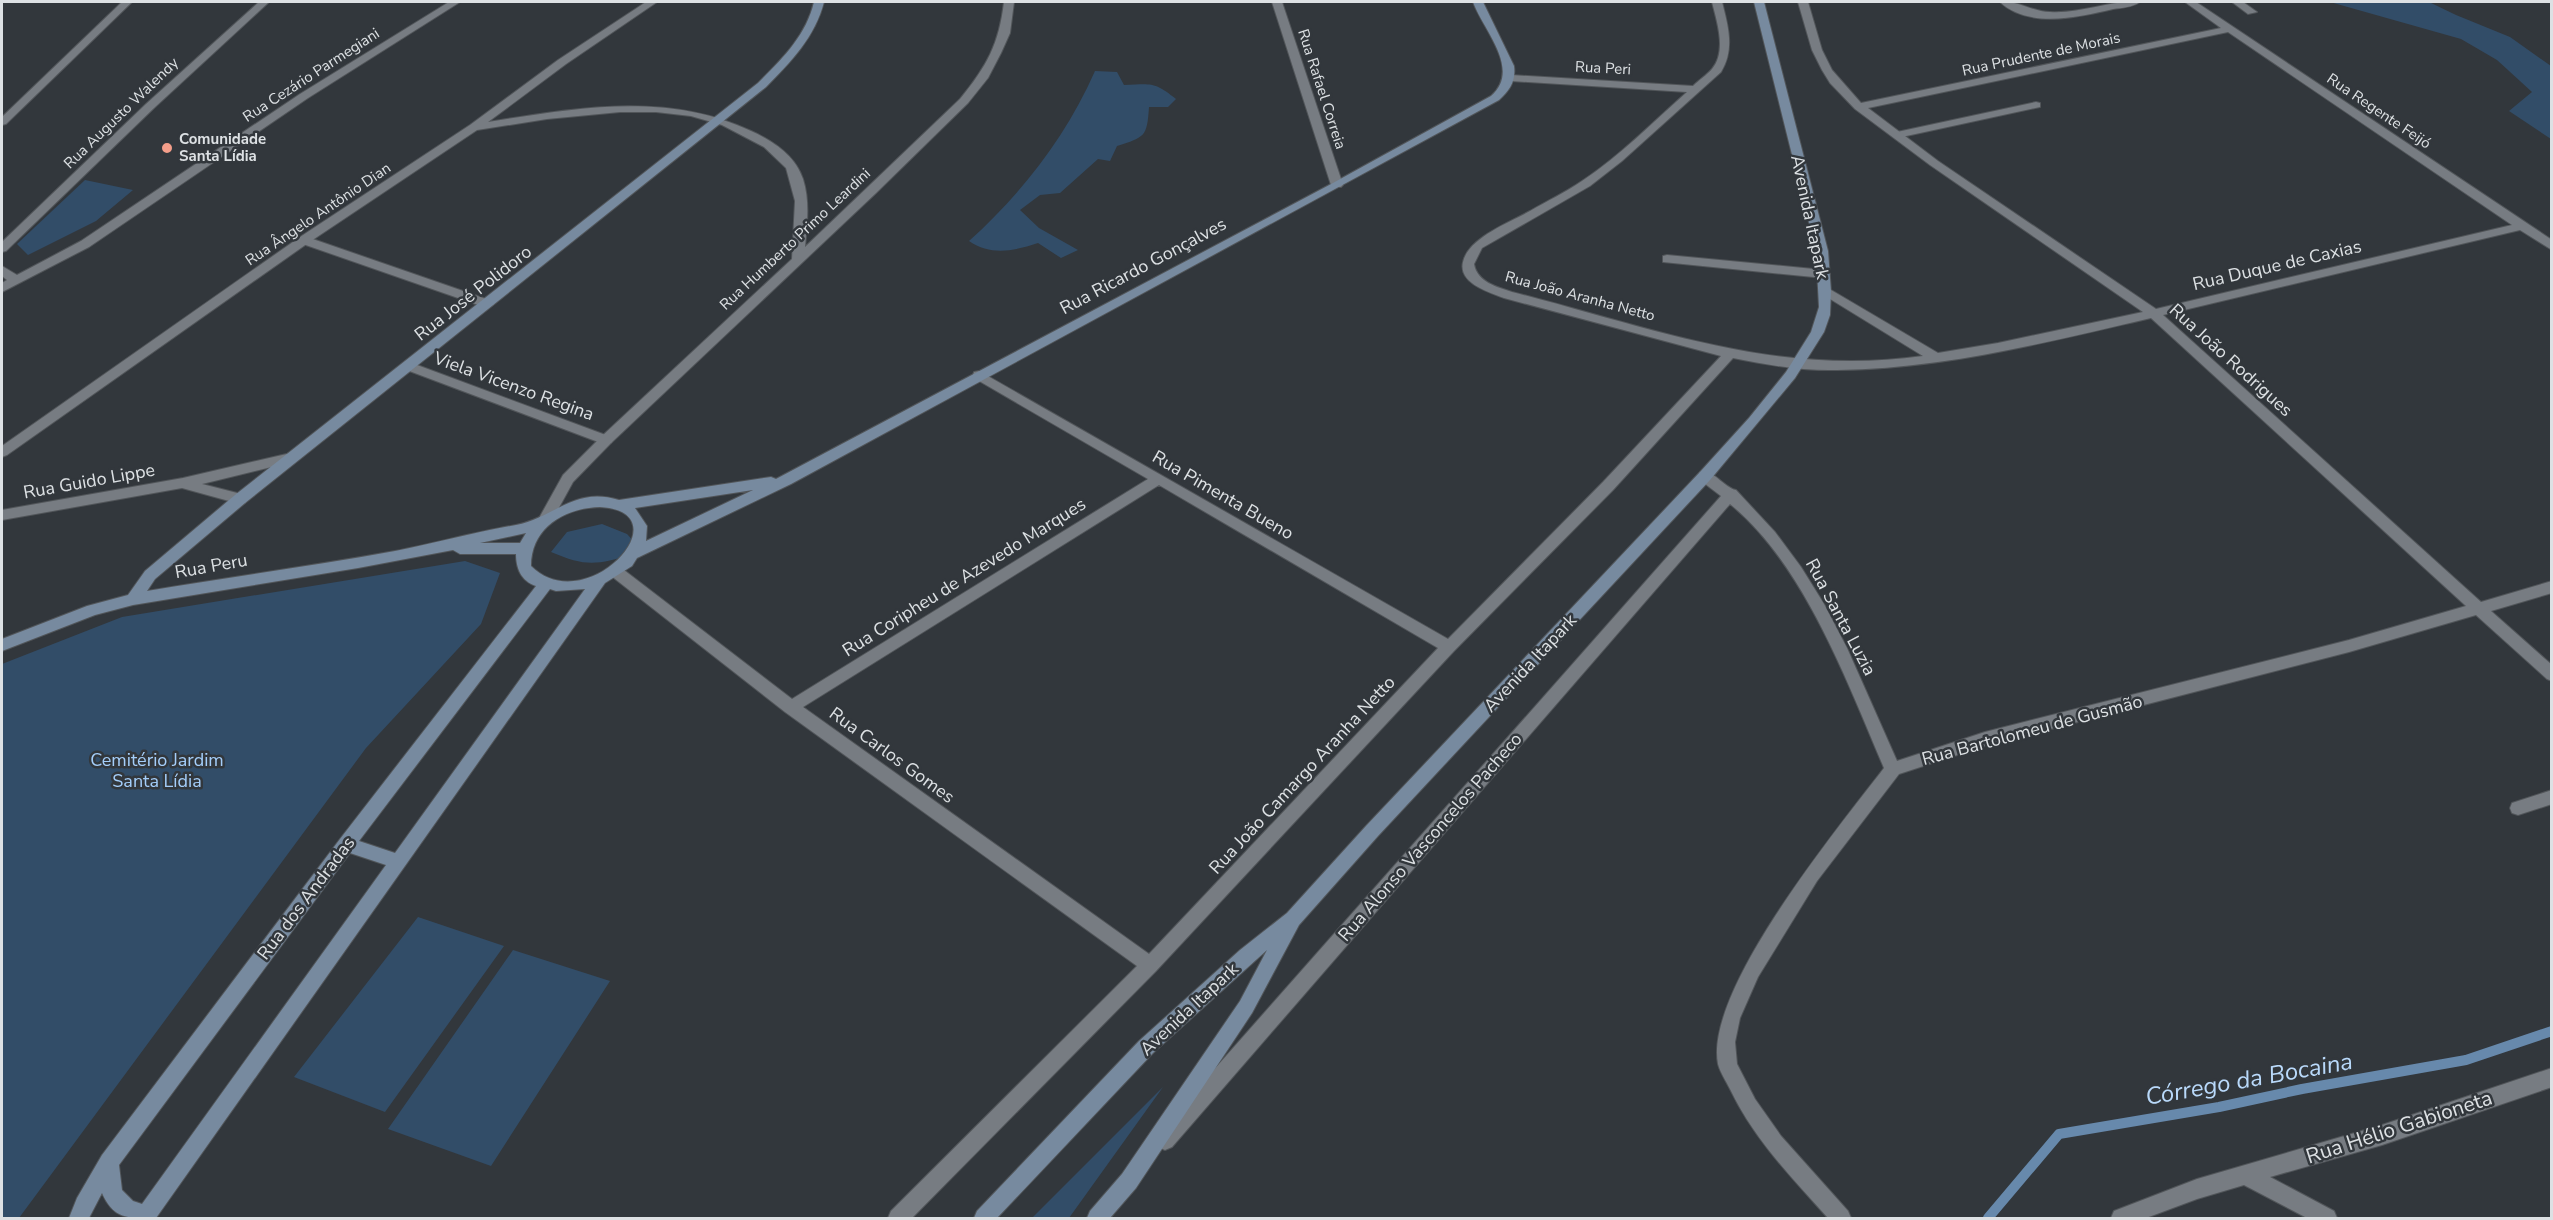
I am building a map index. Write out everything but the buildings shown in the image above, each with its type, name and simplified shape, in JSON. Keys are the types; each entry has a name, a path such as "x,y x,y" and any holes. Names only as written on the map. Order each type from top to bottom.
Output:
{"street":[{"path":"2,122 127,2"},
{"name":"Rua Augusto Walendy","path":"2,248 150,105 264,2"},
{"name":"Rua Cezário Parmegiani","path":"2,288 86,244 304,96 455,2"},
{"name":"Rua Ângelo Antônio Dian","path":"2,452 304,240 474,127 562,62 652,2"},
{"name":"Rua José Polidoro","path":"133,599 150,575 240,499 762,85 788,59 805,35 819,2"},
{"name":"Rua Humberto Primo Leardini","path":"542,522 568,479 606,440 872,191 964,101 982,78 996,53 1005,33 1009,2"},
{"name":"Rua Rafael Correia","path":"1277,2 1337,185"},
{"path":"1478,2 1506,60 1511,78"},
{"name":"Rua João Aranha Netto","path":"1717,2 1725,39 1723,61 1717,70 1618,159 1586,184 1478,245 1470,254 1468,270 1473,278 1486,287 1508,295 1730,354 1798,364"},
{"name":"Avenida Itapark","path":"984,1218 1146,1047 1246,956 1293,919 1705,476 1798,364 1817,336 1823,316 1826,291 1822,251 1759,2"},
{"path":"1803,2 1817,50 1827,70 1834,81 1859,107"},
{"path":"2005,2 2035,15 2055,17 2135,2"},
{"name":"Rua Regente Feijó","path":"2190,2 2552,246"},
{"path":"2237,2 2252,12"},
{"name":"Rua Prudente de Morais","path":"1859,107 2229,29"},
{"name":"Rua Ricardo Gonçalves","path":"634,553 786,480 1337,185 1495,98 1506,89 1511,78"},
{"name":"Rua Peri","path":"1511,78 1695,89"},
{"path":"1897,135 2036,105"},
{"name":"Rua João Rodrigues","path":"1859,107 1934,163 2153,313 2396,532 2476,609 2552,675"},
{"path":"474,127 617,108 666,111 718,119 779,151 792,168 798,184 801,212 798,258"},
{"name":"Rua Duque de Caxias","path":"1798,364 1846,366 1935,357 2045,338 2522,226"},
{"path":"304,240 488,304"},
{"path":"1667,260 1824,274"},
{"path":"2,270 16,281"},
{"path":"1826,291 1935,357"},
{"name":"Rua João Camargo Aranha Netto","path":"898,1218 1150,965 1449,647 1608,486 1730,354"},
{"name":"Viela Vicenzo Regina","path":"409,366 606,440"},
{"name":"Rua Pimenta Bueno","path":"979,375 1449,647"},
{"name":"Rua Guido Lippe","path":"2,515 183,483 291,458"},
{"name":"Rua Santa Luzia","path":"1705,476 1731,494 1761,524 1796,568 1827,624 1893,769"},
{"path":"568,479 574,505"},
{"name":"Rua Ricardo Gonçalves","path":"619,505 786,480"},
{"name":"Rua Coripheu de Azevedo Marques","path":"791,707 1157,480"},
{"name":"Rua Guido Lippe","path":"183,483 240,499"},
{"name":"Rua Alonso Vasconcelos Pacheco","path":"1097,1218 1731,494"},
{"path":"109,1162 109,1184 115,1201 129,1212 145,1217 608,575 634,553 639,541 640,530 637,519 630,511 619,505 605,502 574,505 542,522 529,535 523,548 522,560 525,570 533,579 545,585 562,587 581,585 608,575"},
{"name":"Rua Peru","path":"2,645 92,610 133,599 433,549 542,522"},
{"name":"Rua Peru","path":"433,549 523,548"},
{"name":"Rua Carlos Gomes","path":"608,575 1150,965"},
{"name":"Rua dos Andradas","path":"79,1218 109,1162 346,844 545,585"},
{"name":"Rua Bartolomeu de Gusmão","path":"1893,769 1985,739 2280,664 2552,587"},
{"path":"1841,1218 1774,1143 1748,1106 1728,1065 1726,1042 1731,1018 1752,971 1811,876 1893,769"},
{"path":"2518,808 2552,797"},
{"path":"346,844 400,862"},
{"name":"Rua Alonso Vasconcelos Pacheco","path":"1129,1181 1246,1007 1293,919"},
{"name":"Rua Hélio Gabioneta","path":"2121,1218 2197,1189 2382,1136 2552,1077"},
{"path":"2247,1176 2327,1218"}],"green space":[{"path":"2330,2 2429,2 2510,37 2551,66 2551,139 2509,111 2532,92 2497,60 2461,39"},
{"path":"1095,71 1117,72 1124,85 1157,86 1176,99 1168,107 1149,107 1143,134 1139,138 1117,146 1110,161 1098,159 1060,193 1040,195 1020,210 1039,228 1078,250 1061,258 1038,243 1003,251 986,249 969,241 1025,184 1041,163 1071,119"},
{"path":"85,180 133,190 96,221 28,255 17,244"},
{"path":"602,524 627,534 637,545 633,554 592,563 551,552 567,532"},
{"name":"Cemitério Jardim Santa Lídia","path":"465,561 500,573 481,624 366,748 19,1218 2,1218 2,664 122,617"},
{"path":"418,917 504,946 385,1112 294,1077"},
{"path":"513,950 610,981 491,1166 388,1129"},
{"path":"1163,1087 1069,1218 1032,1218"}],"waterway":[{"name":"Córrego da Bocaina","path":"1988,1218 2059,1134 2219,1107 2302,1089 2466,1060 2552,1031"}],"place":[{"name":"Comunidade Santa Lídia","path":"167,148"}]}
